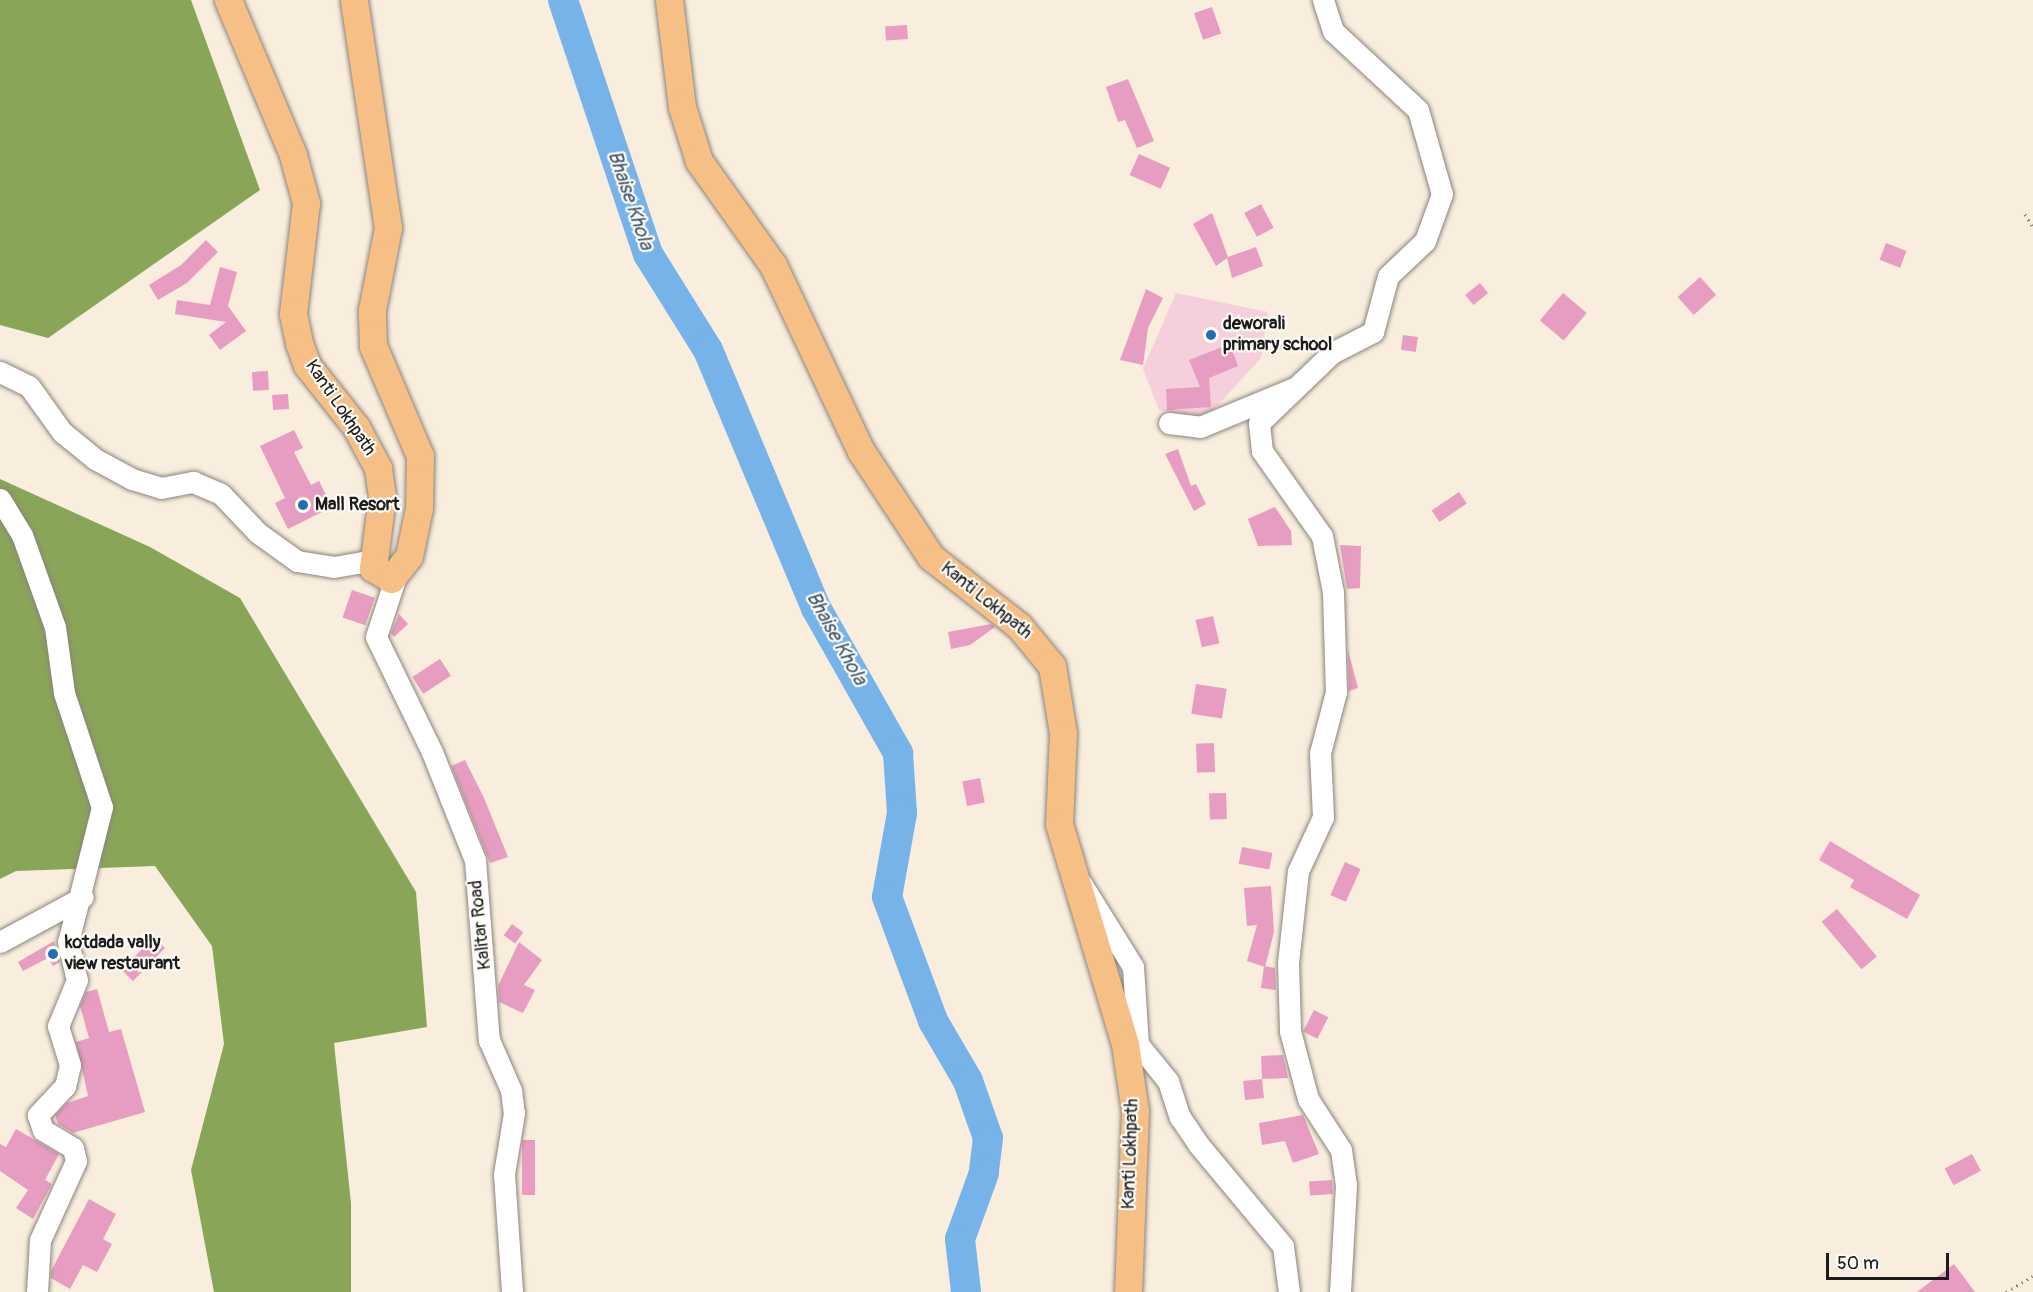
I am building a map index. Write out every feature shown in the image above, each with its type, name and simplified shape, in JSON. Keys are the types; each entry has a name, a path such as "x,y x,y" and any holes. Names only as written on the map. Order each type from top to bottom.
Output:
{"main road":[{"name":"Kanti Lokhpath","path":"228,0 293,155 306,203 293,314 299,343 307,365 356,427 378,468 382,496 373,560"},
{"path":"354,0 388,228 372,310 373,346 420,456 419,508 409,556 396,576 380,577 373,560"},
{"name":"Kanti Lokhpath","path":"669,0 682,107 699,161 773,265 861,450 931,557 1019,626 1052,666 1063,733 1059,824 1125,1044 1136,1111 1128,1292"}],"street":[{"path":"1323,0 1333,31 1418,110 1442,194 1425,241 1388,276 1373,332 1332,353 1303,385 1259,423 1262,451 1322,536 1333,592 1336,692 1320,753 1323,817 1298,871 1288,963 1290,1031 1308,1099 1341,1150 1346,1185 1340,1292"},
{"path":"0,372 29,386 62,432 95,459 132,479 161,488 193,482 221,494 258,533 297,561 334,567 373,560"},
{"path":"1169,423 1200,427 1303,385"},
{"path":"0,499 22,535 55,627 63,693 102,807 83,897 68,942 77,980 58,1026 70,1065 65,1086 38,1115 43,1130 73,1148 76,1161 40,1240 37,1292"},
{"name":"Kalitar Road","path":"396,576 376,637 432,752 475,860 489,1040 511,1090 514,1113 504,1174 512,1292"},
{"path":"1075,873 1133,967 1138,1044 1168,1081 1180,1117 1198,1144 1283,1246 1289,1292"},
{"path":"0,942 83,897"}],"path":[{"path":"2025,214 2033,228"},
{"path":"2006,1292 2033,1276"}],"shaded area":[{"name":"deworali primary school","path":"1176,293 1268,312 1261,358 1204,420 1159,410 1143,369"}],"green space":[{"path":"0,0 191,0 260,190 48,338 0,325"},
{"path":"0,479 150,547 240,598 416,892 427,1027 334,1043 351,1203 351,1292 214,1292 191,1170 224,1044 212,946 155,866 16,871 0,879"}],"building":[{"path":"1212,7 1221,33 1203,40 1194,13"},
{"path":"907,25 908,39 886,41 885,27"},
{"path":"1128,79 1154,141 1137,148 1125,120 1118,122 1106,87"},
{"path":"1139,154 1170,168 1161,189 1130,175"},
{"path":"1261,204 1274,228 1257,237 1244,213"},
{"path":"1212,213 1228,257 1256,247 1263,266 1232,278 1227,258 1216,266 1193,224"},
{"path":"206,240 218,252 187,283 158,300 149,285 181,265"},
{"path":"1886,243 1907,251 1900,268 1880,260"},
{"path":"220,267 237,272 228,306 246,331 220,350 209,335 226,322 175,314 177,300 210,305"},
{"path":"1700,277 1716,295 1694,315 1678,297"},
{"path":"1480,283 1488,293 1473,305 1465,295"},
{"path":"1146,289 1163,298 1148,328 1143,365 1120,360"},
{"path":"1563,293 1587,313 1564,341 1540,321"},
{"path":"1403,335 1418,337 1416,352 1401,350"},
{"path":"1230,344 1238,366 1209,378 1211,407 1167,410 1166,389 1200,387 1189,360"},
{"path":"268,371 269,390 253,391 252,372"},
{"path":"288,394 289,409 273,410 272,395"},
{"path":"294,430 303,448 294,452 311,485 319,481 332,507 288,529 275,503 285,498 260,446"},
{"path":"1178,449 1191,486 1196,484 1206,504 1194,511 1165,454"},
{"path":"1459,492 1467,504 1439,522 1432,510"},
{"path":"1275,507 1291,531 1292,545 1258,546 1248,519"},
{"path":"1340,545 1361,546 1360,588 1347,589"},
{"path":"352,590 375,598 365,625 343,617"},
{"path":"399,614 408,624 394,637 391,633"},
{"path":"1213,616 1219,643 1202,647 1195,620"},
{"path":"991,624 995,627 970,645 951,649 948,632"},
{"path":"1348,650 1358,688 1349,691"},
{"path":"440,659 451,676 423,694 412,677"},
{"path":"1196,684 1227,689 1222,718 1191,714"},
{"path":"1214,743 1215,772 1197,773 1196,744"},
{"path":"465,760 484,798 508,857 490,863 451,766"},
{"path":"980,778 985,803 967,806 962,781"},
{"path":"1226,793 1227,819 1210,820 1209,794"},
{"path":"1830,841 1920,895 1907,919 1850,887 1854,880 1819,860"},
{"path":"1242,847 1272,853 1269,870 1239,864"},
{"path":"1345,862 1361,869 1346,902 1330,895"},
{"path":"1271,886 1274,932 1265,967 1247,961 1257,925 1247,926 1244,888"},
{"path":"1837,909 1877,956 1862,969 1822,922"},
{"path":"512,924 523,932 515,944 504,935"},
{"path":"148,932 165,948 133,981 122,970 145,946 140,941"},
{"path":"54,941 60,962 53,966 48,958 23,971 18,962"},
{"path":"519,942 542,960 524,985 535,990 523,1013 499,1002 498,986"},
{"path":"1264,966 1275,968 1276,990 1261,988"},
{"path":"97,989 109,1032 121,1029 145,1112 73,1133 58,1124 55,1115 67,1103 88,1096 76,1042 89,1038 80,1006 86,992"},
{"path":"1314,1010 1328,1017 1317,1039 1303,1031"},
{"path":"1283,1055 1288,1078 1262,1079 1261,1056"},
{"path":"1262,1079 1264,1098 1245,1100 1243,1081"},
{"path":"1303,1115 1319,1154 1293,1163 1285,1141 1262,1145 1259,1123"},
{"path":"16,1129 59,1154 45,1180 52,1184 33,1219 16,1208 28,1190 0,1171 0,1144 6,1147"},
{"path":"522,1140 535,1140 535,1195 522,1195"},
{"path":"1972,1154 1981,1171 1954,1185 1945,1169"},
{"path":"1332,1180 1333,1194 1310,1196 1309,1182"},
{"path":"89,1199 116,1214 103,1239 112,1244 97,1272 83,1265 70,1289 51,1278 51,1271"},
{"path":"1954,1264 1975,1292 1917,1292"}],"waterway":[{"name":"Bhaise Khola","path":"563,0 648,254 708,350 816,608 898,753 902,813 887,897 933,1021 968,1081 988,1138 984,1173 960,1239 966,1292"}],"place":[{"name":"deworali primary school","path":"1211,335"},
{"name":"Mall Resort","path":"303,505"},
{"name":"kotdada vally view restaurant","path":"53,954"}]}
